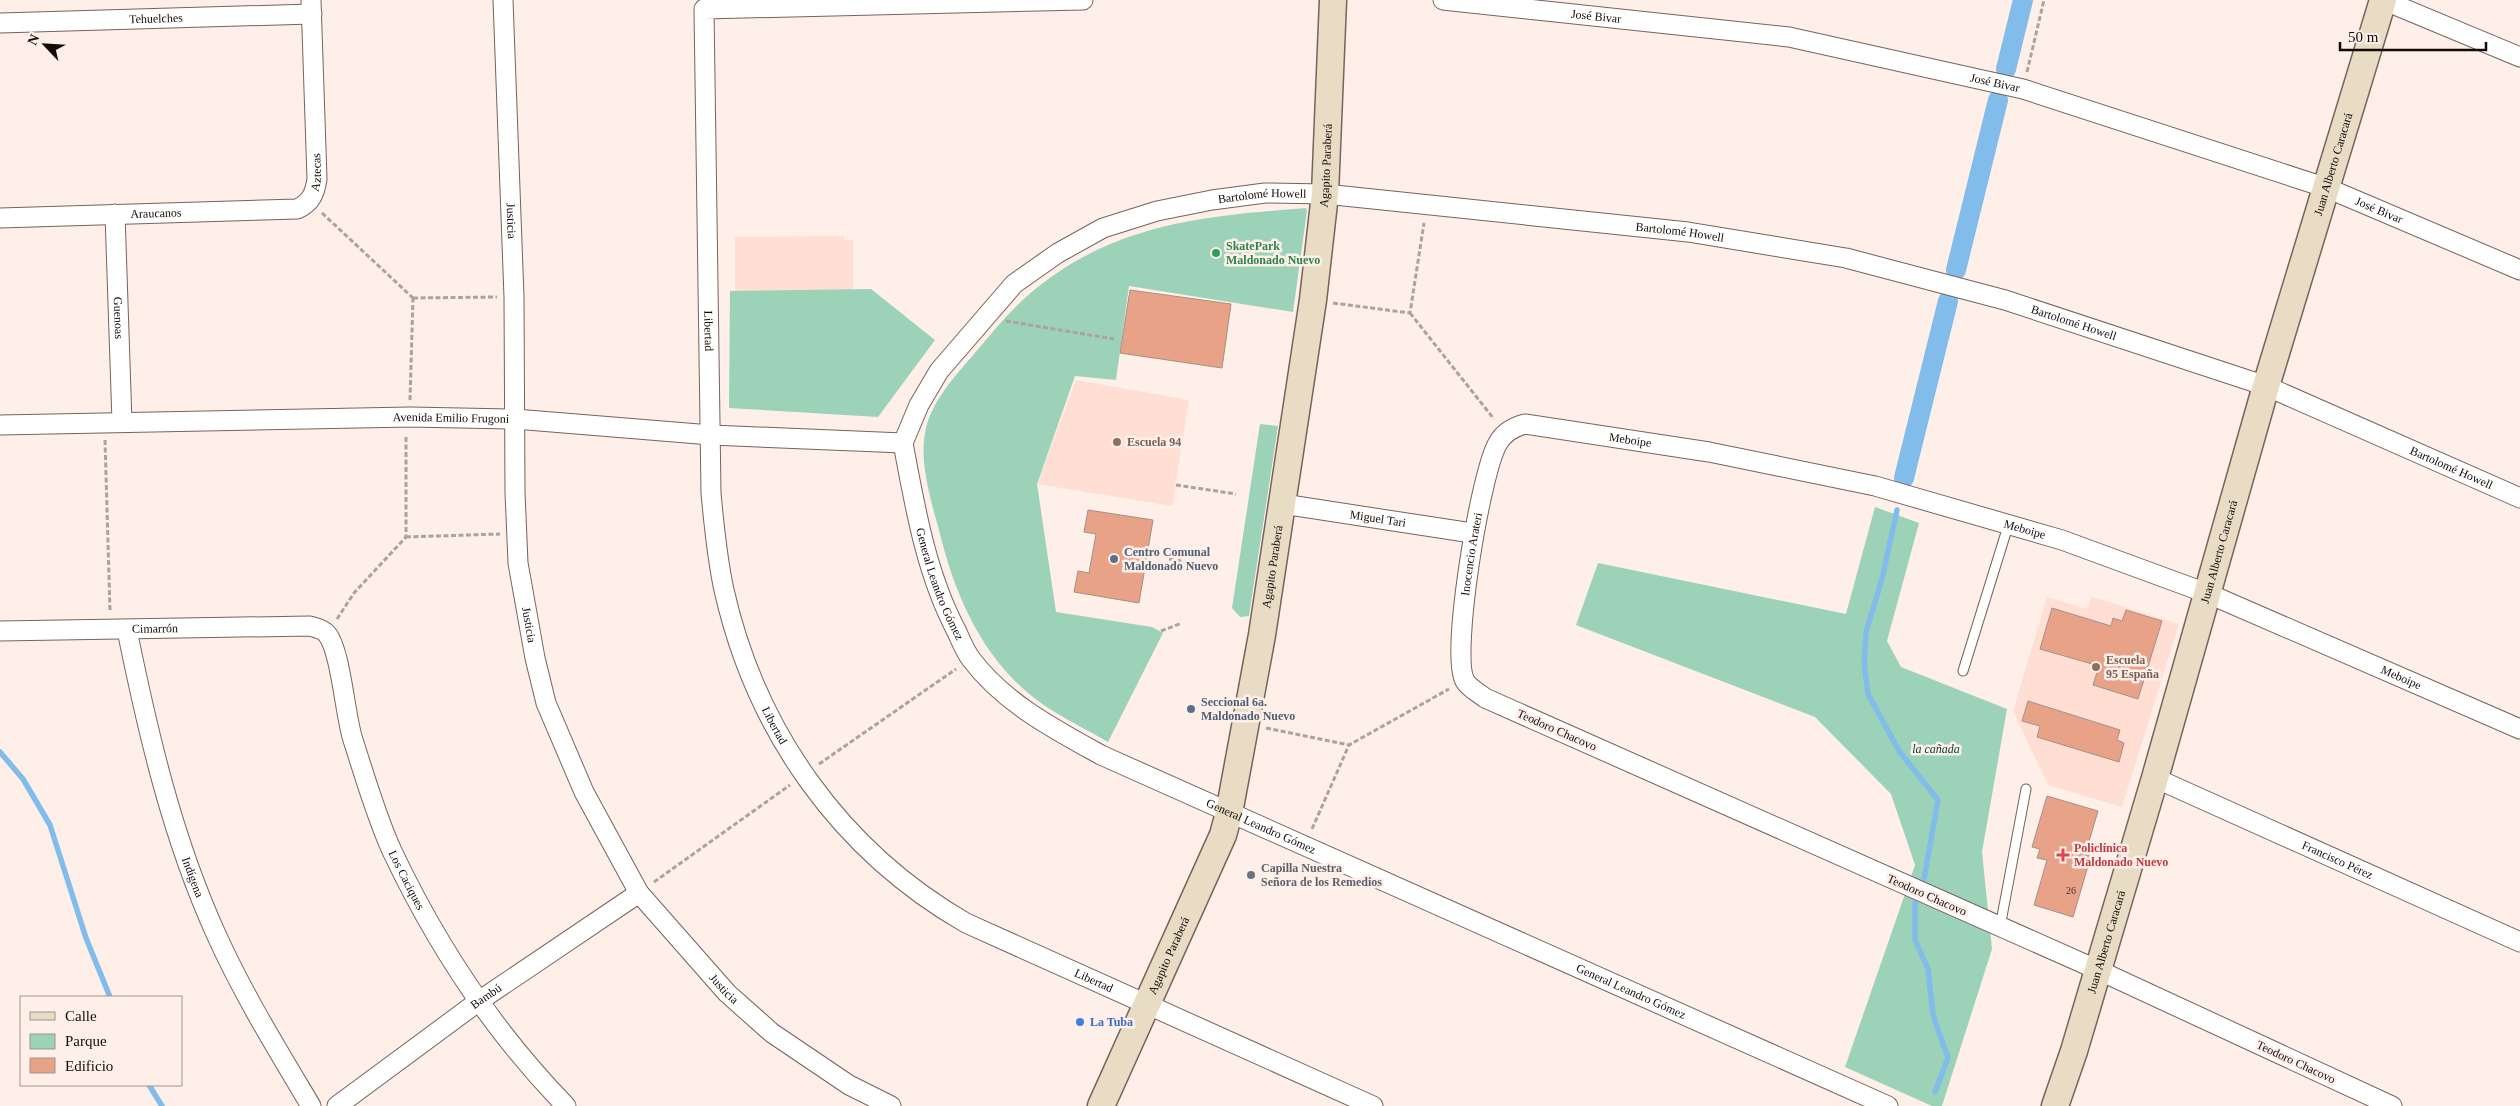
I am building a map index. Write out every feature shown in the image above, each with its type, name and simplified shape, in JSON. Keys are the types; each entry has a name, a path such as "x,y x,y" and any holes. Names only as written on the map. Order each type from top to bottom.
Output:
{"street":[{"name":"Justicia","path":"503,0 514,297 518,563 526,613 546,703 584,792 639,893 727,993 772,1033 849,1085 892,1106"},
{"name":"Libertad","path":"1083,0 704,9 711,493 715,543 724,591 738,638 756,686 776,730 827,807 884,866 937,906 966,923 1374,1106"},
{"name":"Agapito Paraberá","path":"1101,1106 1223,835 1230,813 1247,724 1283,504 1313,300 1325,194 1333,0"},
{"name":"José Bivar","path":"1444,0 1789,38 2023,89 2327,188 2520,270"},
{"path":"2383,0 2520,57"},
{"name":"Juan Alberto Caracará","path":"2056,1106 2209,594 2266,386 2383,0"},
{"name":"Tehuelches","path":"0,23 312,7"},
{"name":"Aztecas","path":"310,202 318,179 312,7"},
{"name":"Bartolomé Howell","path":"903,443 919,405 945,364 1014,284 1058,253 1104,228 1157,211 1265,193 1325,194 1688,232 1846,258 2006,300 2266,386 2520,498"},
{"name":"Araucanos","path":"0,218 297,209 310,202"},
{"name":"Guenoas","path":"114,422 115,214"},
{"name":"Avenida Emilio Frugoni","path":"0,425 410,417 515,419 711,435 903,443"},
{"name":"Meboipe","path":"1505,434 1525,424 1709,452 1875,486 2008,526 2062,540 2209,594 2520,729"},
{"name":"Inocencio Arateri","path":"1465,680 1461,648 1472,533 1492,455 1505,434"},
{"name":"General Leandro Gómez","path":"903,443 922,540 947,614 970,659 1012,701 1062,734 1101,755 1888,1106"},
{"name":"Miguel Tari","path":"1283,504 1472,533"},
{"name":"Cimarrón","path":"0,631 119,629 319,630"},
{"name":"Indígena","path":"119,629 190,871 215,933 247,999 310,1106"},
{"name":"Los Caciques","path":"319,630 334,648 351,732 370,793 392,850 453,961 479,1001 535,1075 566,1106"},
{"name":"Teodoro Chacovo","path":"1465,680 1485,698 2098,970 2392,1106"},
{"name":"Francisco Pérez","path":"2155,778 2520,942"},
{"name":"Bambú","path":"337,1106 479,1001 639,893"}],"lane":[{"path":"1963,671 2008,526"},
{"path":"2000,927 2026,789"}],"path":[{"path":"2023,89 2044,0"},
{"name":"Aztecas","path":"310,202 413,298"},
{"path":"1410,313 1427,204"},
{"path":"319,630 406,537 404,444 410,417 413,298 514,297"},
{"path":"1313,300 1410,313 1505,434"},
{"path":"997,320 1114,339"},
{"path":"114,422 119,629"},
{"path":"1176,485 1236,494"},
{"path":"406,537 517,533"},
{"path":"1169,559 1201,564"},
{"path":"1161,631 1182,623"},
{"path":"1304,845 1349,745 1465,680"},
{"path":"1247,724 1349,745"}],"shaded area":[{"path":"844,236 844,240 853,240 853,290 735,291 735,237"},
{"name":"Escuela 94","path":"1076,380 1189,400 1172,506 1037,484"},
{"name":"Escuela 95 España","path":"2047,597 2087,609 2092,597 2179,624 2122,807 2048,785 2013,711"}],"green space":[{"path":"1306,208 1293,312 1129,286 1116,380 1075,376 1037,484 1056,612 1152,627 1163,633 1108,742 1066,719 1041,703 1022,687 1004,670 976,630 965,608 948,562 925,473 925,433 932,411 951,381 1012,310 1058,273 1090,253 1123,239 1193,220"},
{"path":"871,289 935,340 878,417 729,408 730,291"},
{"path":"1260,424 1278,426 1249,616 1240,617 1232,608"},
{"name":"la cañada","path":"1875,507 1919,523 1887,641 1901,667 2007,709 1982,852 1992,949 1942,1106 1932,1106 1845,1067 1915,865 1891,794 1815,717 1576,625 1598,563 1846,614"}],"building":[{"path":"1130,290 1231,304 1222,368 1120,353"},
{"path":"1088,510 1153,520 1139,603 1074,592 1078,571 1089,573 1096,534 1084,532"},
{"path":"2052,608 2111,626 2113,618 2122,621 2126,610 2162,621 2138,699 2093,685 2099,666 2040,649"},
{"path":"2028,701 2120,730 2117,740 2124,743 2119,762 2037,737 2040,726 2022,721"},
{"name":"Policlínica Maldonado Nuevo","path":"2047,796 2098,811 2085,855 2091,856 2073,917 2034,905 2047,860 2037,858 2040,849 2032,847"}],"waterway":[{"path":"2006,69 2023,0"},
{"path":"1956,270 1998,100"},
{"path":"1904,478 1948,301"},
{"path":"1897,510 1882,579 1866,632 1864,663 1868,694 1899,751 1938,800 1924,879"},
{"path":"0,752 23,779 50,825 86,938 110,996"},
{"path":"1915,903 1915,940 1928,969 1933,1015 1948,1058 1935,1092"},
{"path":"150,1086 162,1106"}],"place":[{"name":"SkatePark Maldonado Nuevo","path":"1216,253"},
{"name":"Escuela 94","path":"1117,442"},
{"name":"Centro Comunal Maldonado Nuevo","path":"1114,559"},
{"name":"Escuela 95 España","path":"2096,667"},
{"name":"Seccional 6a. Maldonado Nuevo","path":"1191,709"},
{"name":"Policlínica Maldonado Nuevo","path":"2063,855"},
{"name":"Capilla Nuestra Señora de los Remedios","path":"1251,875"},
{"name":"La Tuba","path":"1080,1022"}]}
